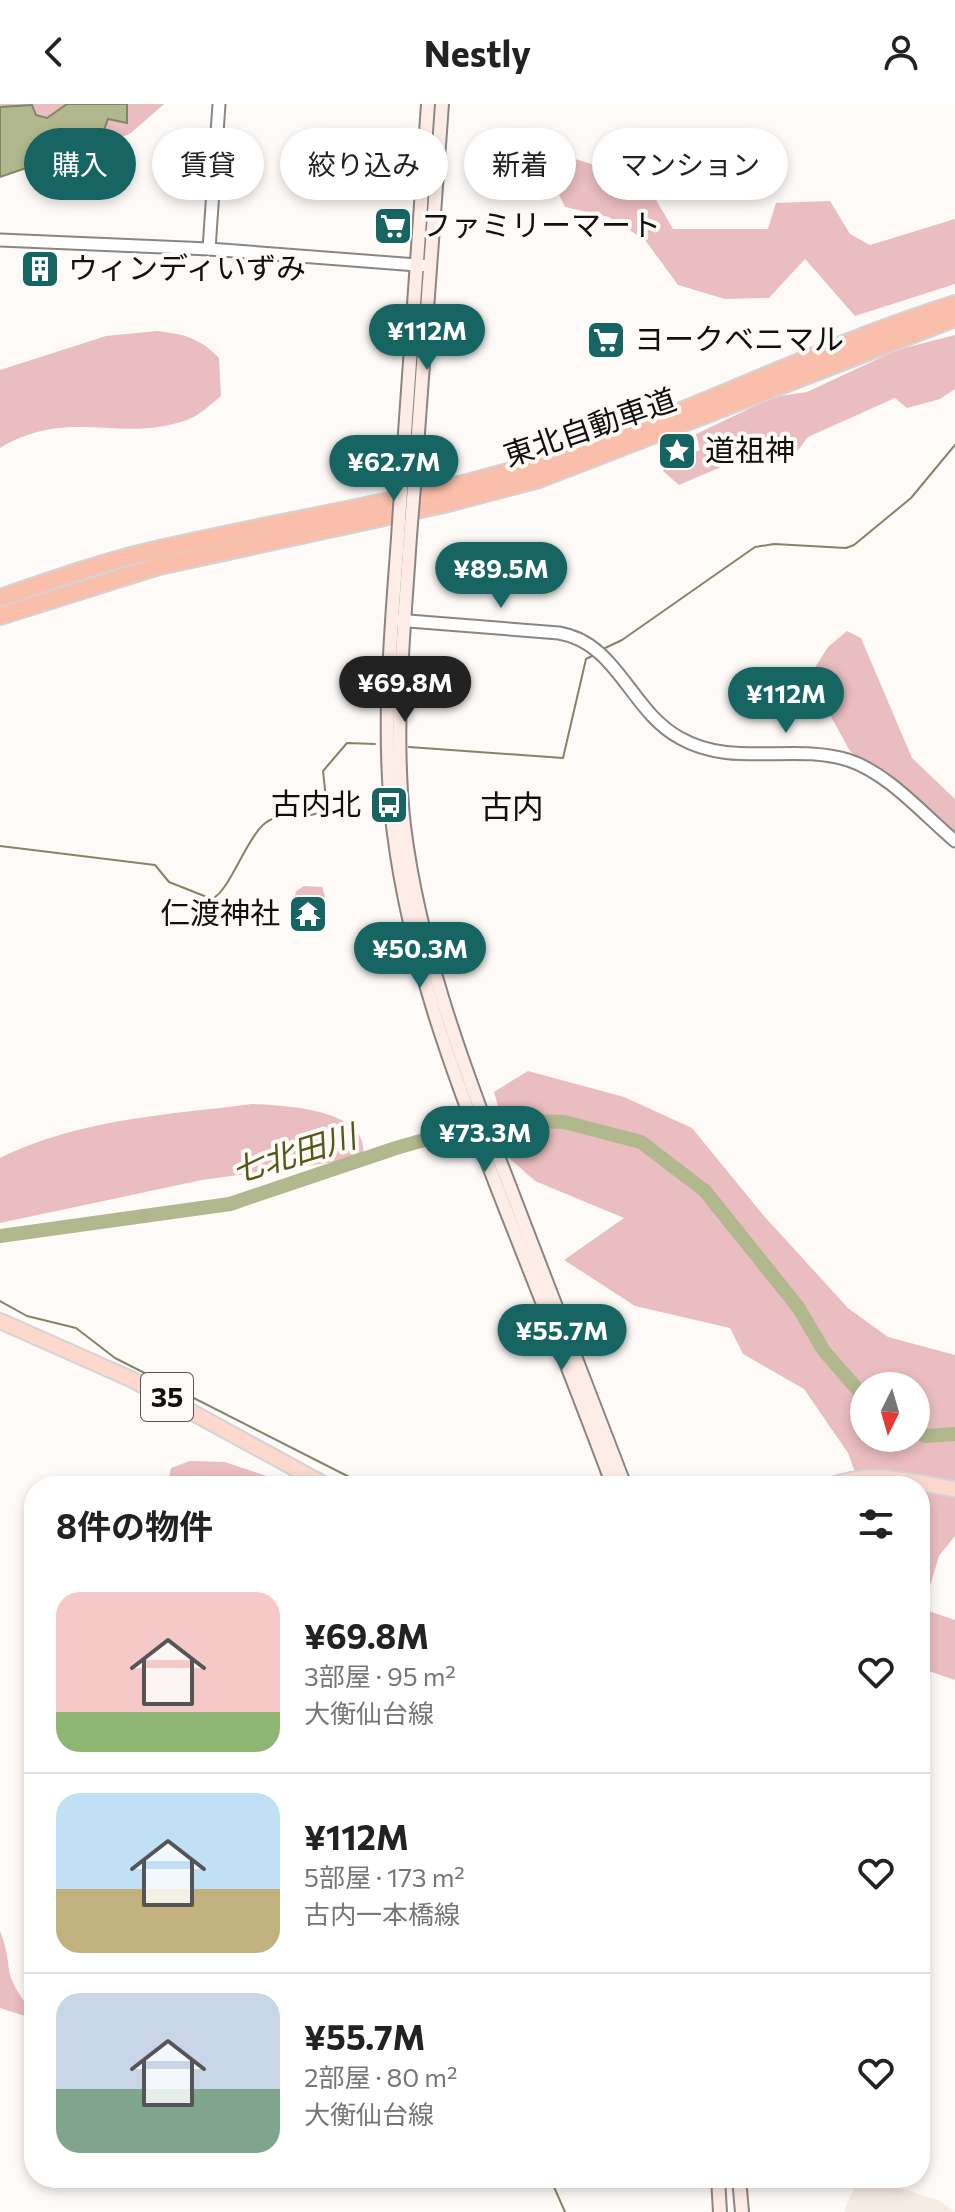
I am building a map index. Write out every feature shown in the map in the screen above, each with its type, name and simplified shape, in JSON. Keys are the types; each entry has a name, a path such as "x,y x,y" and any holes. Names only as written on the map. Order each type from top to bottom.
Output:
{"highway":[{"name":"東北自動車道","path":"0,598 146,552 429,492 535,464 634,430 840,345 955,304"},
{"name":"東北自動車道","path":"0,616 159,566 444,504 539,479 955,318"}],"main road":[{"path":"428,104 423,266 398,620 404,824 430,954 464,1085 621,1476"},
{"path":"423,266 442,104"},
{"path":"526,1245 609,1476"},
{"name":"35","path":"0,1321 133,1380 309,1476"},
{"path":"930,1484 955,1489"},
{"path":"719,2188 720,2212"},
{"path":"740,2188 742,2212"}],"street":[{"path":"209,249 219,104"},
{"path":"0,240 209,249 423,266"},
{"path":"398,620 559,633 599,650 645,711 680,739 722,753 815,754 859,764 955,841"}],"shaded area":[{"path":"0,104 164,104 136,129 24,128 24,157 0,157"},
{"path":"67,104 127,104 127,123 108,119 105,128 24,128 24,169 0,177 0,107 32,105 36,115 47,118"},
{"path":"576,159 592,164 592,200 656,200 673,229 768,229 776,203 830,201 850,234 870,245 955,219 955,284 855,316 805,259 769,298 725,299 678,285 645,240 609,217 565,207 562,200 576,200"},
{"path":"157,331 191,338 219,358 221,396 204,410 189,419 160,427 48,430 25,436 0,448 0,370 106,336"},
{"path":"955,335 955,389 940,399 907,408 895,398 808,437 786,466 785,458 766,466 742,458 679,485 663,471 667,463 700,450 696,434 774,397 807,392 897,350"},
{"path":"847,631 861,638 912,758 955,799 955,833 850,751 824,704 816,684 816,666 828,647"},
{"path":"304,886 322,887 325,896 319,919 303,919 294,901 296,891"},
{"path":"528,1071 624,1097 692,1128 764,1216 848,1308 888,1337 955,1355 955,1536 939,1556 930,1586 930,1476 856,1476 848,1453 804,1389 743,1354 730,1328 635,1306 564,1260 624,1218 535,1181 507,1156 508,1140 494,1092"},
{"path":"252,1104 304,1109 340,1119 354,1129 362,1141 363,1158 202,1180 0,1223 0,1158 60,1135 123,1120"},
{"path":"190,1461 225,1462 266,1476 169,1476 171,1468"},
{"path":"930,1611 955,1620 955,1680 930,1671"},
{"path":"0,1931 11,1976 24,2000 24,2016 0,2008"},
{"path":"854,2188 901,2188 940,2201 955,2212 844,2212"}],"waterway":[{"path":"603,649 622,640 755,547 774,544 846,548 854,545 911,498 955,445"},
{"path":"409,747 563,758 586,659 594,655"},
{"path":"0,846 155,865 169,882 212,899 225,886 256,833 269,820 311,815 327,808 323,771 347,743 375,744"},
{"name":"七北田川","path":"0,1236 230,1204 396,1148 494,1120 564,1122 641,1142 705,1191 798,1307 824,1351 850,1381"},
{"path":"0,1301 27,1316 76,1328 115,1358 347,1476"},
{"name":"七北田川","path":"930,1436 955,1434"},
{"path":"554,2188 565,2212"}],"place":[{"name":"ファミリーマート","path":"393,226"},
{"name":"ウィンディいずみ","path":"40,269"},
{"name":"ヨークベニマル","path":"606,340"},
{"name":"道祖神","path":"677,451"},
{"name":"古内北","path":"389,805"},
{"name":"仁渡神社","path":"308,914"}],"district":[{"name":"古内","path":"512,807"}]}
